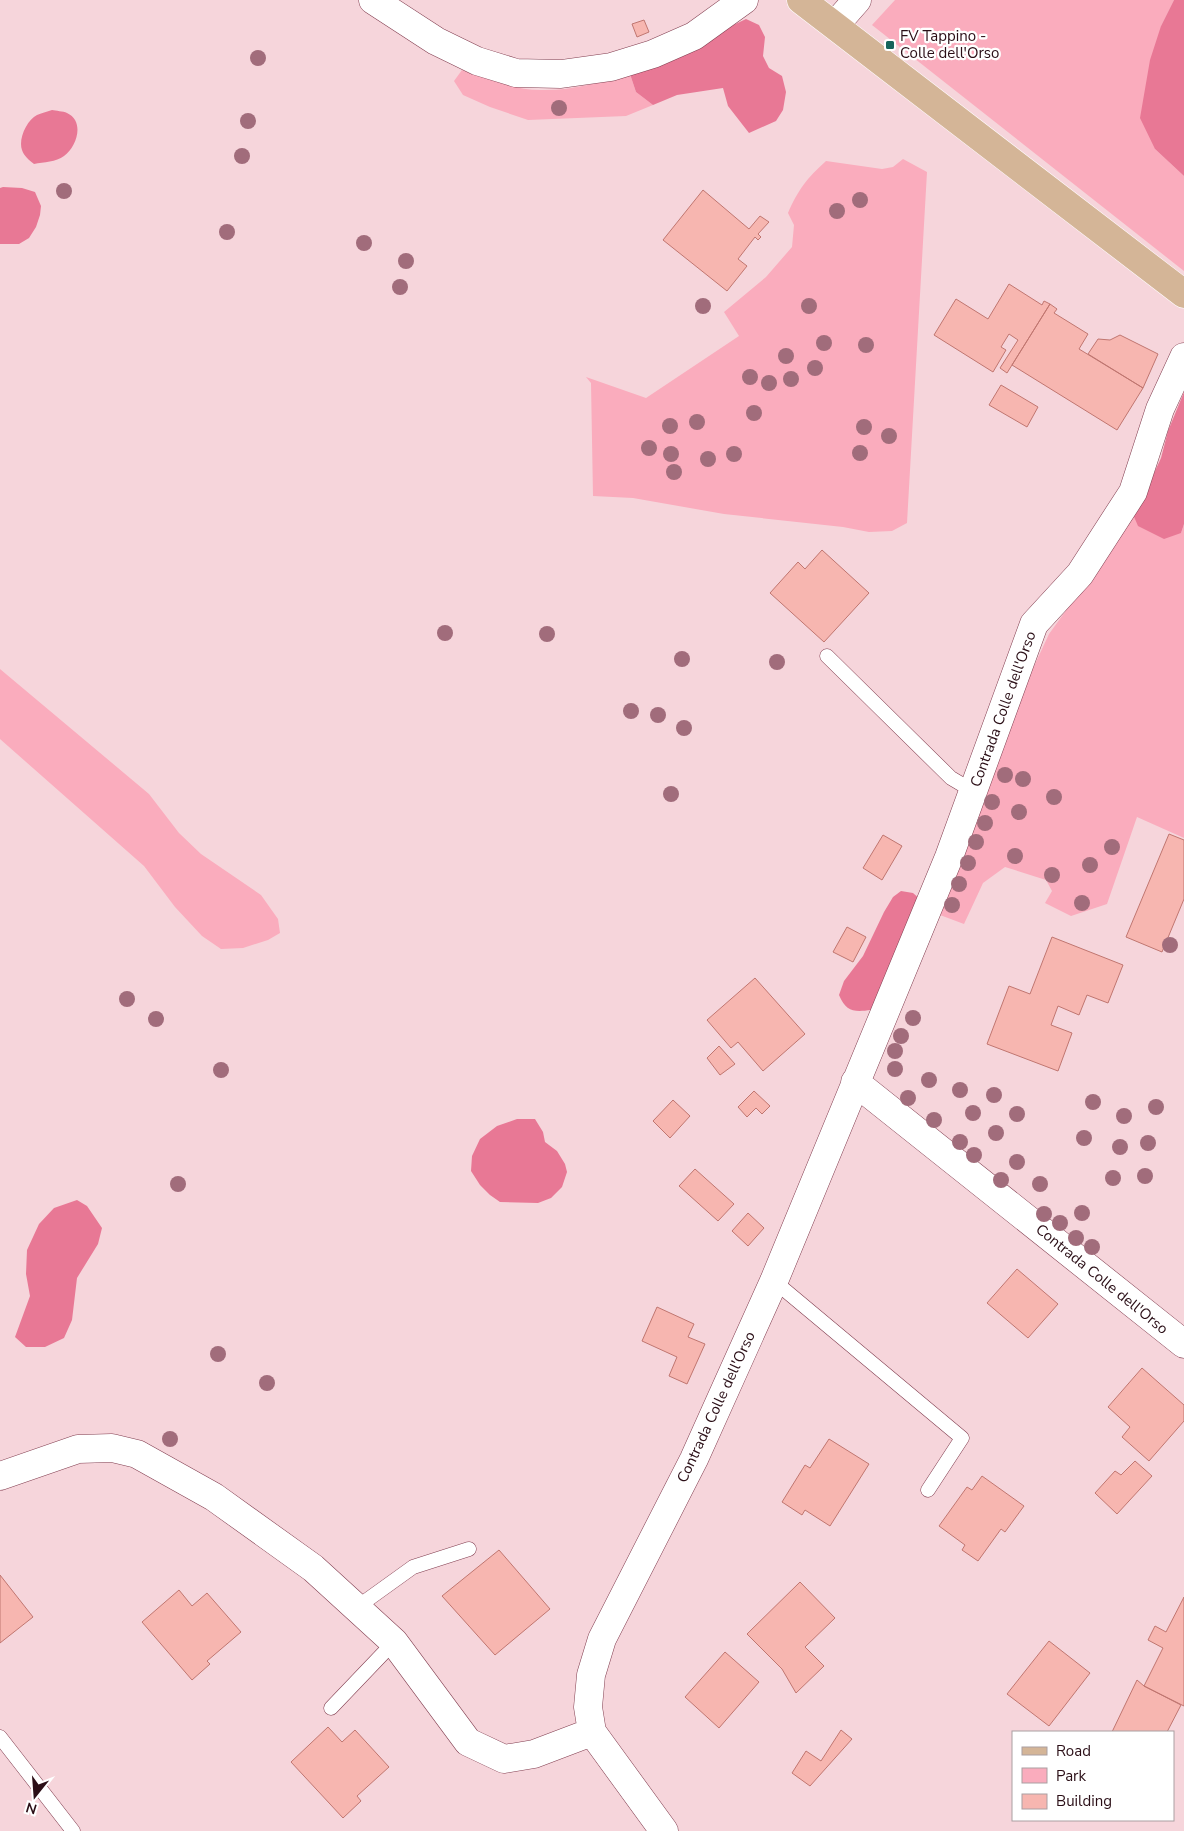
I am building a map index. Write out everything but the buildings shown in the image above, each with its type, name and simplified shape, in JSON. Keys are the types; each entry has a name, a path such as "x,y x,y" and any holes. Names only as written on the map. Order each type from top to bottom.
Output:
{"main road":[{"path":"801,0 1184,294"}],"street":[{"path":"373,0 436,41 477,61 516,73 561,74 611,67 653,54 694,36 744,0"},
{"path":"835,25 857,0"},
{"name":"Contrada Colle dell'Orso","path":"664,1831 592,1732 588,1707 591,1675 602,1639 694,1459 774,1281 945,866 1034,624 1080,574 1133,492 1160,409 1184,357"},
{"name":"Contrada Colle dell'Orso","path":"855,1082 1184,1344"},
{"path":"0,1476 78,1449 112,1448 137,1454 214,1497 313,1568 394,1642 468,1742 504,1759 534,1754 592,1732"}],"lane":[{"path":"827,656 951,778 973,791"},
{"path":"774,1281 962,1438 928,1490"},
{"path":"356,1608 413,1567 469,1549"},
{"path":"331,1708 394,1642"},
{"path":"0,1737 74,1831"}],"green space":[{"path":"895,0 1174,0 1161,26 1155,149 1184,176 1184,271 872,25"},
{"path":"462,70 510,86 540,90 597,83 630,74 636,92 653,105 626,116 528,120 490,107 463,95 454,81"},
{"path":"903,159 927,172 907,523 892,531 869,532 843,527 724,514 633,498 593,496 591,383 586,377 646,398 739,336 724,312 766,277 792,247 794,225 788,213 799,191 813,173 826,161 882,169 893,167"},
{"path":"1132,512 1181,533 1184,524 1184,838 1137,817 1107,904 1071,916 1045,903 1052,891 1046,880 1005,867 983,883 964,924 940,915 1015,707 1049,634 1088,580"},
{"path":"0,669 149,794 179,833 201,854 261,895 278,919 280,933 268,940 243,948 221,949 202,936 175,907 144,866 0,739"}],"shaded area":[{"path":"1174,0 1184,0 1184,176 1155,149 1140,118 1150,60 1161,26"},
{"path":"746,19 759,25 765,37 763,56 769,68 782,76 786,92 783,110 776,121 749,133 728,106 723,88 677,95 653,105 636,92 630,74"},
{"path":"52,110 65,112 73,117 77,128 75,141 69,152 61,158 34,164 25,156 22,150 22,135 33,117"},
{"path":"0,188 22,188 35,192 41,206 36,227 29,238 19,244 0,244"},
{"path":"1184,392 1184,524 1181,533 1164,539 1138,526 1132,512 1148,486 1161,458 1168,431"},
{"path":"901,891 913,893 921,900 871,1010 851,1010 845,1005 839,995 844,981 863,956 893,897"},
{"path":"517,1119 535,1119 543,1132 545,1142 557,1151 565,1164 567,1172 562,1187 551,1198 538,1203 500,1202 480,1185 471,1171 472,1156 480,1139 497,1126"},
{"path":"77,1200 87,1206 102,1228 98,1244 77,1278 72,1320 64,1338 45,1347 26,1347 15,1337 30,1296 26,1274 27,1250 39,1224 54,1208"}],"place":[{"name":"FV Tappino - Colle dell'Orso","path":"890,45"}]}
